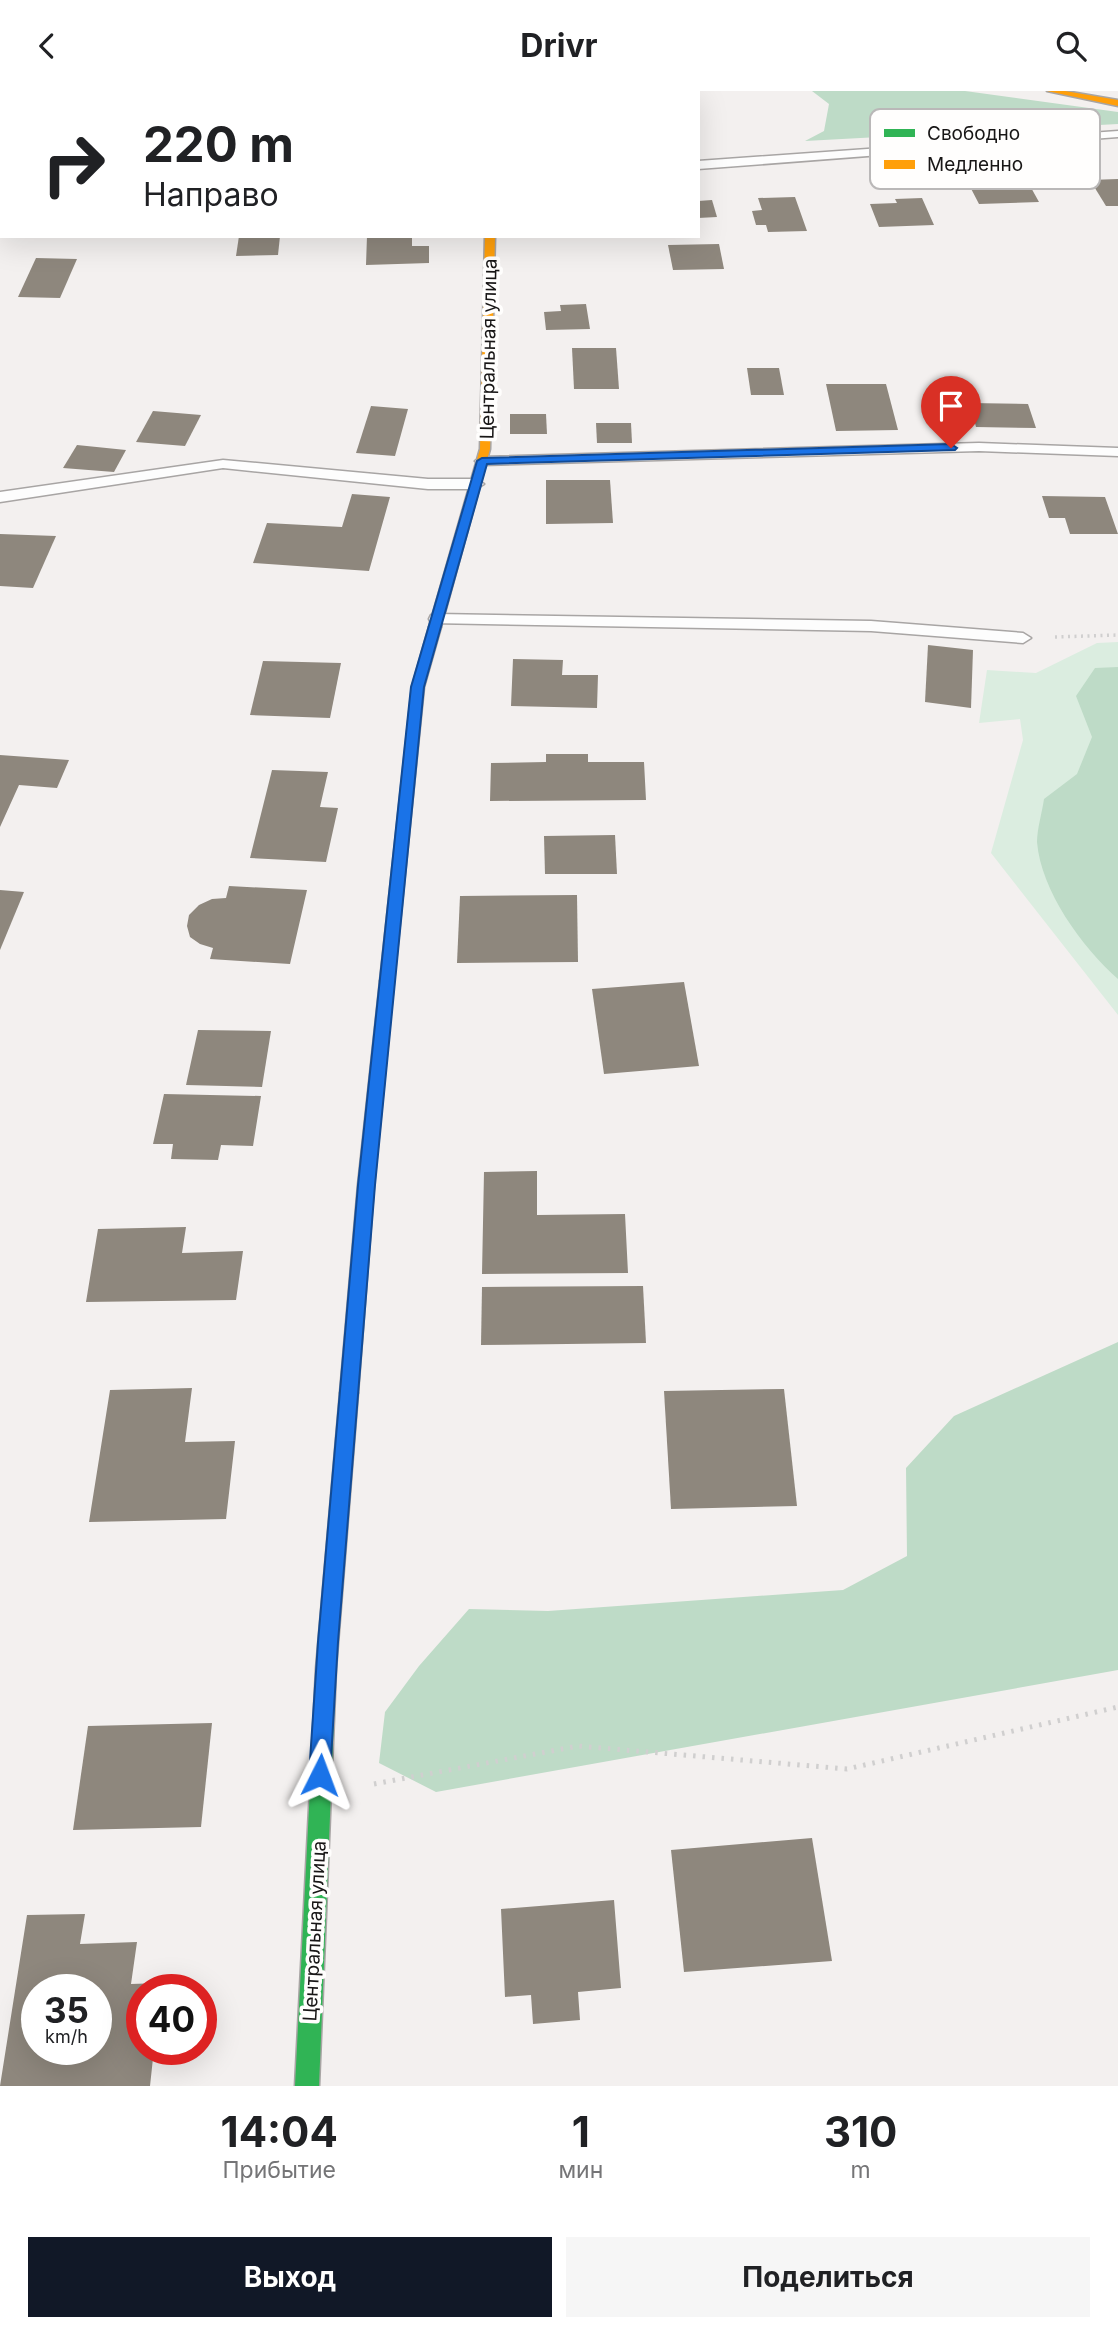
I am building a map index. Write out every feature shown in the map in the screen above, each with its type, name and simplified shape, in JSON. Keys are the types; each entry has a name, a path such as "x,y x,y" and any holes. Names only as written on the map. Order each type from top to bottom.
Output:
{"street":[{"path":"1051,91 1118,103"},
{"name":"Центральная улица","path":"307,2086 326,1669 366,1185 416,701 485,449 491,238"}],"lane":[{"path":"1100,135 1118,134"},
{"path":"700,165 870,152"},
{"path":"482,461 979,447 1118,452"},
{"path":"0,497 223,464 428,484 476,484"},
{"path":"437,619 871,626 1023,638"}],"path":[{"path":"1023,638 1118,635"},
{"path":"320,1794 578,1746 847,1769 1118,1707"}],"green space":[{"path":"812,91 965,91 1096,109 870,109 870,137 805,141 824,131 829,104"},
{"path":"1100,110 1118,112 1118,124 1100,125"},
{"path":"1118,642 1118,1015 991,853 1023,740 1020,719 979,723 987,670 1036,673 1097,643"},
{"path":"1118,667 1118,979 1091,951 1066,917 1046,880 1037,842 1044,799 1077,774 1092,737 1076,696 1095,668"},
{"path":"1118,1342 1118,1670 436,1792 379,1763 385,1712 419,1666 469,1609 548,1611 843,1590 907,1556 906,1468 954,1416"}],"building":[{"path":"1118,179 1118,206 1106,206 1096,189 1100,189 1100,180"},
{"path":"971,189 1032,189 1039,202 979,204"},
{"path":"795,197 807,231 768,232 766,225 756,225 752,211 762,210 758,198"},
{"path":"922,198 934,225 879,227 870,204 897,203 895,199"},
{"path":"712,200 717,217 700,218 700,201"},
{"path":"239,238 280,238 278,255 236,256"},
{"path":"367,238 412,238 412,246 429,246 429,263 366,265"},
{"path":"719,244 724,269 673,270 668,245"},
{"path":"36,258 77,259 60,298 18,297"},
{"path":"586,304 590,329 546,330 544,312 561,311 560,305"},
{"path":"572,348 616,348 619,389 574,389"},
{"path":"747,368 779,368 784,395 751,395"},
{"path":"826,384 886,384 898,430 836,431"},
{"path":"970,403 1028,404 1036,428 976,427"},
{"path":"371,406 408,409 395,456 356,453"},
{"path":"153,411 201,415 185,446 136,442"},
{"path":"510,414 546,414 547,434 510,434"},
{"path":"596,423 631,423 632,443 597,443"},
{"path":"77,445 126,450 114,472 63,468"},
{"path":"546,480 610,480 613,523 546,524"},
{"path":"352,494 390,497 369,571 253,563 267,523 342,527"},
{"path":"1042,496 1105,497 1118,534 1070,534 1065,518 1049,518"},
{"path":"0,534 56,536 33,588 0,586"},
{"path":"928,645 973,650 971,708 925,702"},
{"path":"513,659 563,660 562,675 598,675 597,708 511,706"},
{"path":"263,661 341,663 330,718 250,715"},
{"path":"546,754 588,754 588,762 644,762 646,800 490,801 491,763 546,762"},
{"path":"0,755 69,760 57,788 19,785 0,827"},
{"path":"272,770 328,772 320,807 338,808 326,862 250,858"},
{"path":"615,835 617,874 545,874 544,836"},
{"path":"229,886 307,890 290,964 210,959 213,948 190,937 187,926 189,915 199,905 212,899 226,898"},
{"path":"0,890 24,892 0,950"},
{"path":"577,895 578,962 457,963 460,896"},
{"path":"684,982 699,1066 604,1074 592,989"},
{"path":"198,1030 271,1031 262,1087 186,1085"},
{"path":"164,1094 261,1096 253,1146 221,1145 218,1160 171,1159 173,1144 153,1144"},
{"path":"537,1171 537,1215 625,1214 628,1273 482,1274 484,1172"},
{"path":"186,1227 182,1253 243,1251 236,1300 86,1302 98,1229"},
{"path":"643,1286 646,1343 481,1345 482,1287"},
{"path":"192,1388 185,1442 235,1441 226,1519 89,1522 110,1390"},
{"path":"784,1389 797,1506 671,1509 664,1391"},
{"path":"212,1723 201,1827 73,1830 88,1726"},
{"path":"812,1838 832,1961 684,1972 671,1850"},
{"path":"614,1900 621,1988 578,1992 580,2020 533,2024 531,1995 505,1997 501,1909"},
{"path":"85,1914 80,1944 137,1942 132,1974 126,1974 126,2065 152,2065 150,2086 0,2086 27,1915"}],"traffic: fast":[{"path":"387,981 418,687 435,627"},
{"path":"307,2086 326,1669 349,1393"}],"traffic: slow":[{"path":"1051,91 1118,103"},
{"path":"435,627 485,449 490,238"},
{"path":"349,1393 366,1185 387,981"}],"route":[{"path":"320,1775 328,1642 366,1185 418,687 482,461 951,448"}]}
